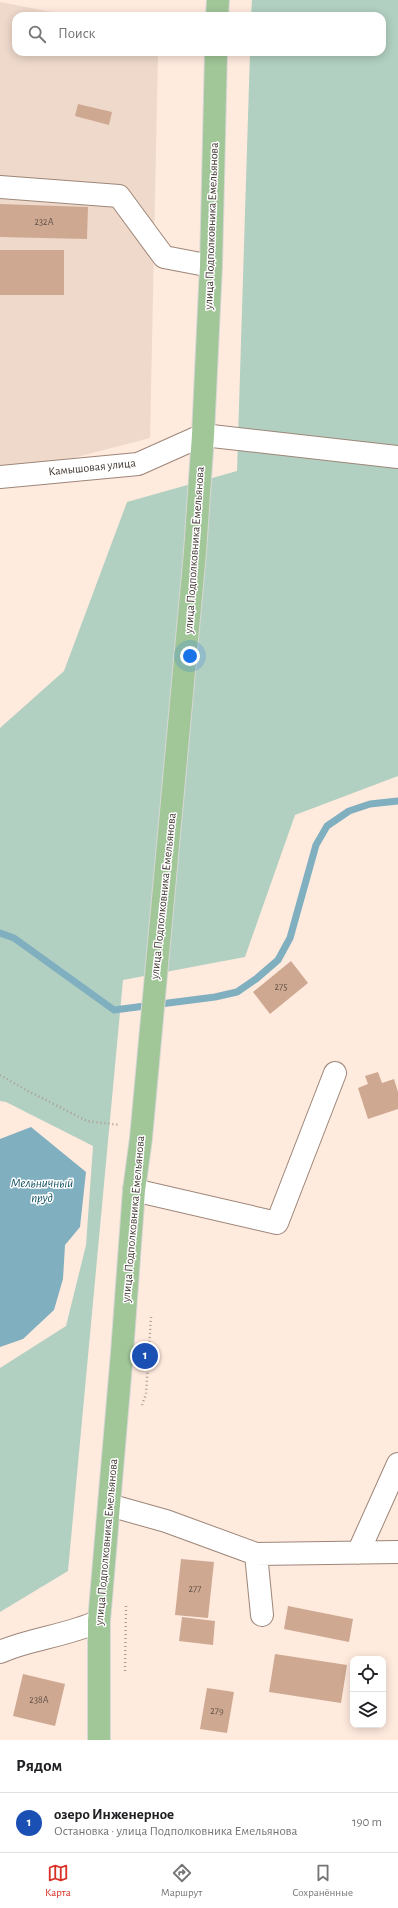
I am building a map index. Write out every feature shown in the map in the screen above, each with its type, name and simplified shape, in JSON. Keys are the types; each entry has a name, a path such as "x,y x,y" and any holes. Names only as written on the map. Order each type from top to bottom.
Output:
{"main road":[{"path":"217,12 218,0"},
{"name":"улица Подполковника Емельянова","path":"99,1740 99,1621 134,1190 142,1128 155,973 195,552 203,435 211,266 216,56"}],"street":[{"path":"0,187 119,196 164,257 211,266"},
{"path":"203,435 398,458"},
{"name":"Камышовая улица","path":"0,476 138,464 203,435"},
{"path":"134,1190 277,1223 335,1073"},
{"path":"358,1553 398,1464"},
{"path":"109,1505 166,1521 256,1554 398,1552"},
{"path":"256,1554 262,1615"},
{"path":"0,1652 13,1646 86,1627 99,1621"}],"path":[{"path":"0,1075 87,1121 142,1128"},
{"path":"146,1394 151,1317"}],"shaded area":[{"path":"0,2 51,12 12,12 12,56 158,56 150,438 0,477"}],"green space":[{"path":"252,0 398,0 398,776 295,815 245,957 123,980 68,1571 0,1612 0,1368 66,1326 86,1245 93,1146 6,1102 0,1101 0,728 64,671 127,502 237,471 250,56 386,56 386,12 251,12"}],"water":[{"name":"Мельничный пруд","path":"31,1127 86,1172 80,1227 65,1245 63,1279 54,1310 23,1339 0,1347 0,1139"}],"building":[{"path":"78,104 112,112 109,125 75,116"},
{"path":"0,204 88,207 87,239 0,237"},
{"path":"0,250 64,250 64,295 0,295"},
{"path":"291,961 308,983 270,1014 253,992"},
{"path":"378,1072 382,1083 394,1079 398,1092 398,1109 368,1119 358,1088 368,1084 365,1076"},
{"path":"181,1559 214,1562 208,1618 175,1615"},
{"path":"288,1606 353,1619 349,1642 284,1629"},
{"path":"182,1617 215,1621 213,1645 179,1641"},
{"path":"275,1654 347,1665 341,1703 269,1692"},
{"path":"23,1674 65,1684 55,1726 13,1716"},
{"path":"207,1688 234,1692 227,1733 200,1729"}],"waterway":[{"path":"0,933 14,938 114,1010 215,997 237,992 256,979 278,960 290,938 316,845 327,826 349,811 370,804 398,801"}],"place":[{"name":"озеро Инженерное","path":"145,1356"}]}
